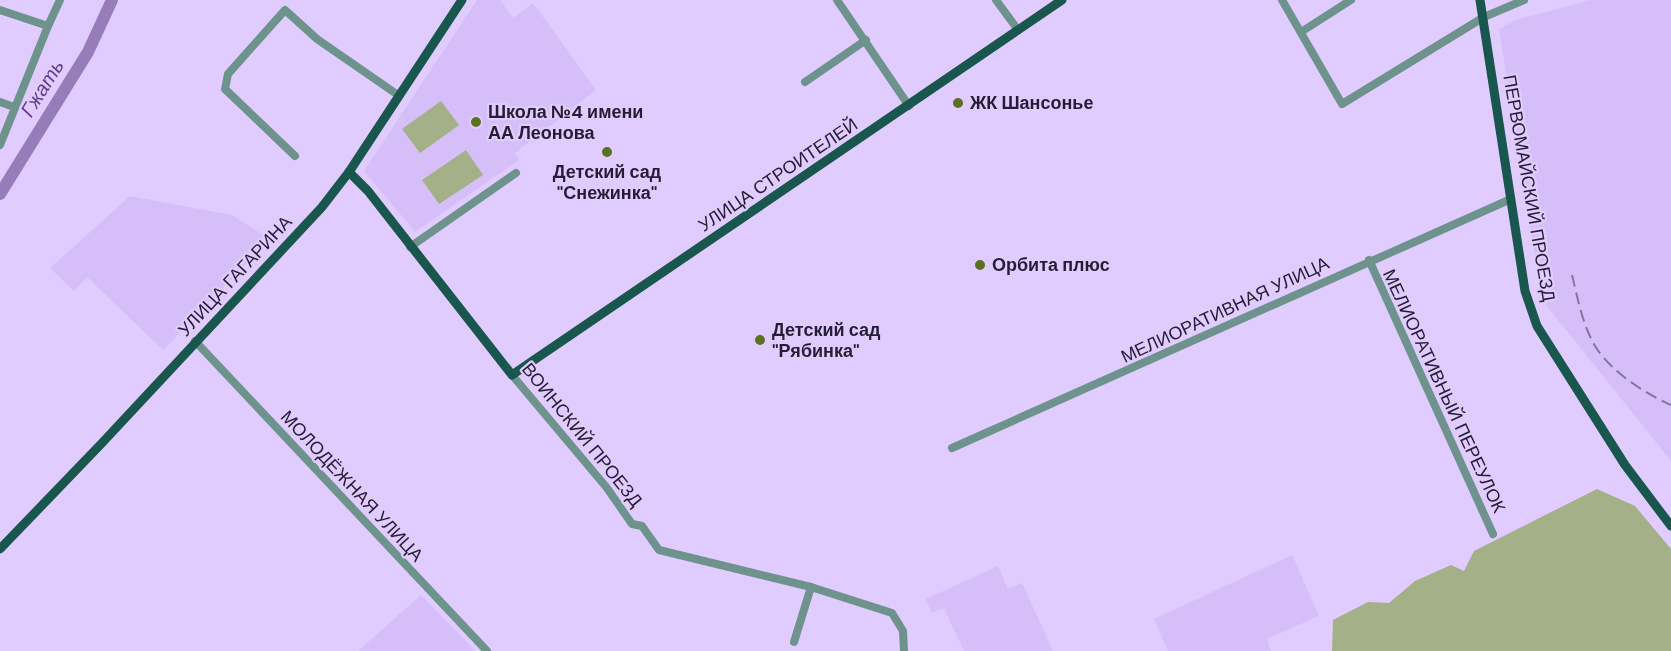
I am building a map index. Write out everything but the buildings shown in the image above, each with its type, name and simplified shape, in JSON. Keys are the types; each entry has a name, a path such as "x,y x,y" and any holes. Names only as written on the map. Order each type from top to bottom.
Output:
{"main road":[{"name":"УЛИЦА ГАГАРИНА","path":"0,549 322,207 349,172 462,0"},
{"name":"УЛИЦА СТРОИТЕЛЕЙ","path":"512,375 1062,0"},
{"name":"ПЕРВОМАЙСКИЙ ПРОЕЗД","path":"1480,0 1525,291 1538,326 1626,465 1671,526"},
{"name":"ВОИНСКИЙ ПРОЕЗД","path":"349,172 368,191 512,375"}],"street":[{"path":"0,145 60,0"},
{"path":"837,0 909,106"},
{"path":"996,0 1018,30"},
{"path":"1282,0 1342,104 1484,17 1524,0"},
{"path":"1300,32 1351,0"},
{"path":"0,10 48,26"},
{"path":"295,156 225,89 228,74 285,10 317,39 398,95"},
{"path":"806,82 866,40"},
{"path":"0,102 14,107"},
{"path":"410,247 516,173"},
{"name":"МЕЛИОРАТИВНАЯ УЛИЦА","path":"952,448 1369,260 1511,199"},
{"name":"МЕЛИОРАТИВНЫЙ ПЕРЕУЛОК","path":"1369,260 1493,534"},
{"name":"МОЛОДЁЖНАЯ УЛИЦА","path":"195,341 487,651"},
{"name":"ВОИНСКИЙ ПРОЕЗД","path":"512,375 607,488 632,524 642,526 659,550 811,587 892,613 903,631 904,651"},
{"path":"794,642 811,587"}],"shaded area":[{"name":"Школа №4 имени АА Леонова","path":"477,0 500,0 513,18 533,3 596,90 515,153 519,160 415,232 364,171"},
{"path":"1591,0 1671,0 1671,461 1542,300 1499,29 1516,20"},
{"path":"130,196 232,215 270,239 163,350 87,277 74,291 50,268"},
{"path":"1292,555 1319,616 1267,639 1271,651 1168,651 1154,619"},
{"path":"998,566 1008,589 1022,583 1053,651 964,651 944,608 932,613 926,599"},
{"path":"421,595 475,651 358,651"}],"green space":[{"path":"441,101 459,125 420,153 402,129"},
{"path":"466,150 483,175 439,204 422,180"},
{"path":"1597,489 1635,506 1671,549 1671,651 1332,651 1333,620 1368,602 1389,603 1415,581 1451,565 1464,571 1474,551"}],"waterway":[{"name":"Гжать","path":"0,194 88,52 112,0"}],"railway":[{"path":"1572,275 1585,323 1597,349 1631,382 1671,405"}],"place":[{"name":"ЖК Шансонье","path":"958,103"},
{"name":"Школа №4 имени АА Леонова","path":"476,122"},
{"name":"Детский сад \"Снежинка\"","path":"607,152"},
{"name":"Орбита плюс","path":"980,265"},
{"name":"Детский сад \"Рябинка\"","path":"760,340"}]}
